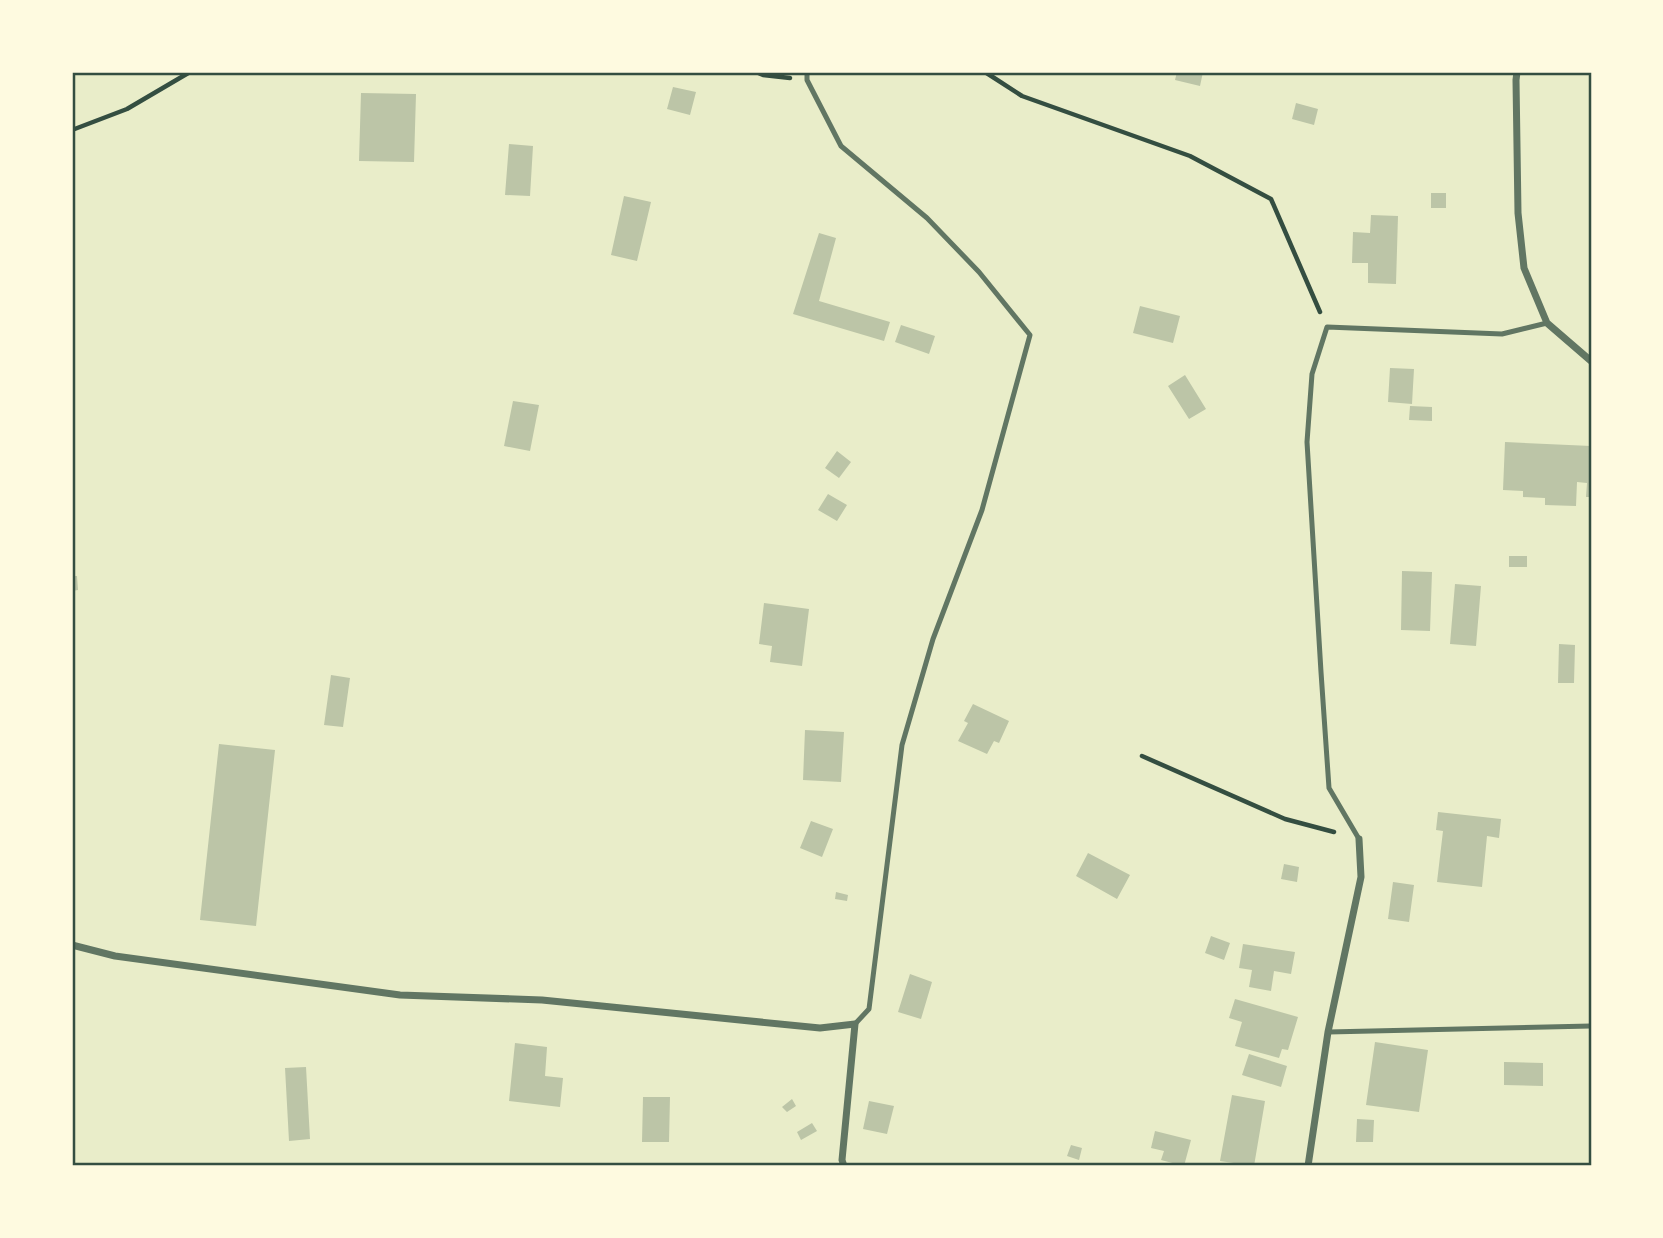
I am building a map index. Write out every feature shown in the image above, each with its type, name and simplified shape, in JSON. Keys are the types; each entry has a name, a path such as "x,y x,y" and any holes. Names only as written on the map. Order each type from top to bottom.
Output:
{"street":[{"path":"1517,72 1518,213 1524,268 1547,323 1591,361"},
{"path":"1308,1166 1328,1032 1361,877 1359,839"},
{"path":"72,945 115,956 400,995 542,1000 820,1028 855,1024 842,1160 844,1166"}],"lane":[{"path":"807,72 807,80 841,146 935,227 979,272 1030,335 982,510 933,639 902,745 869,1009 855,1024"},
{"path":"1359,839 1329,788 1322,685 1307,442 1312,374 1327,327 1502,334 1547,323"},
{"path":"1328,1032 1591,1026"}],"path":[{"path":"72,130 127,108 190,72"},
{"path":"756,72 807,80"},
{"path":"985,72 1022,96 1190,156 1271,200 1327,327"},
{"path":"1142,756 1285,819 1359,839"}],"building":[{"path":"1177,72 1203,72 1200,86 1175,80"},
{"path":"673,87 696,92 690,115 667,109"},
{"path":"361,93 416,94 414,162 359,161"},
{"path":"1296,103 1318,109 1314,125 1292,119"},
{"path":"509,144 533,146 530,196 505,195"},
{"path":"1431,193 1446,193 1446,208 1431,208"},
{"path":"624,196 651,202 637,261 611,255"},
{"path":"1371,215 1398,216 1396,284 1368,283 1368,263 1352,263 1353,232 1370,233"},
{"path":"819,233 836,238 819,301 890,322 884,341 793,314"},
{"path":"1140,306 1180,316 1173,343 1133,333"},
{"path":"901,325 935,336 929,354 895,342"},
{"path":"1390,368 1414,369 1412,404 1388,402"},
{"path":"1185,375 1206,409 1189,419 1168,386"},
{"path":"513,401 539,405 530,451 504,446"},
{"path":"1410,406 1432,407 1432,421 1409,420"},
{"path":"1505,442 1591,446 1591,497 1586,497 1587,483 1577,482 1576,506 1545,505 1545,498 1523,497 1523,491 1503,490"},
{"path":"837,451 851,462 839,478 825,468"},
{"path":"828,494 847,505 837,521 818,510"},
{"path":"1509,556 1527,556 1527,567 1509,567"},
{"path":"1402,571 1432,572 1430,631 1401,630"},
{"path":"72,576 77,576 78,590 72,591"},
{"path":"1455,584 1481,586 1476,646 1450,644"},
{"path":"764,603 809,609 802,666 770,662 772,646 759,644"},
{"path":"1559,644 1575,645 1574,683 1558,683"},
{"path":"331,675 350,678 343,727 324,725"},
{"path":"973,704 1009,721 999,743 994,741 987,754 958,741 968,723 964,721"},
{"path":"805,730 844,732 841,782 803,780"},
{"path":"219,744 275,750 256,926 200,920"},
{"path":"1438,812 1501,819 1499,838 1487,836 1482,887 1437,882 1443,831 1436,830"},
{"path":"811,821 833,829 822,857 800,848"},
{"path":"1088,853 1130,875 1117,899 1076,876"},
{"path":"1284,864 1299,867 1297,882 1281,879"},
{"path":"1393,882 1414,885 1409,922 1388,919"},
{"path":"836,892 848,895 847,901 835,899"},
{"path":"1211,936 1230,943 1224,960 1205,953"},
{"path":"1243,944 1295,952 1291,974 1274,971 1271,991 1249,987 1252,970 1239,968"},
{"path":"910,974 932,982 921,1019 898,1012"},
{"path":"1235,999 1298,1017 1288,1050 1282,1049 1279,1058 1235,1046 1242,1022 1229,1018"},
{"path":"1375,1042 1428,1050 1419,1112 1366,1105"},
{"path":"515,1043 547,1047 545,1076 563,1078 560,1107 509,1101"},
{"path":"1249,1054 1287,1066 1281,1087 1242,1075"},
{"path":"1504,1062 1543,1063 1543,1086 1504,1085"},
{"path":"306,1067 310,1139 289,1141 285,1068"},
{"path":"1232,1095 1265,1101 1254,1166 1220,1161"},
{"path":"643,1097 670,1097 669,1142 642,1142"},
{"path":"792,1099 796,1106 787,1112 782,1107"},
{"path":"869,1101 894,1106 887,1134 863,1129"},
{"path":"1357,1119 1374,1120 1373,1142 1356,1142"},
{"path":"812,1123 817,1131 801,1140 797,1132"},
{"path":"1155,1131 1191,1140 1184,1166 1161,1160 1164,1151 1151,1148"},
{"path":"1071,1145 1082,1148 1079,1160 1067,1156"}]}
